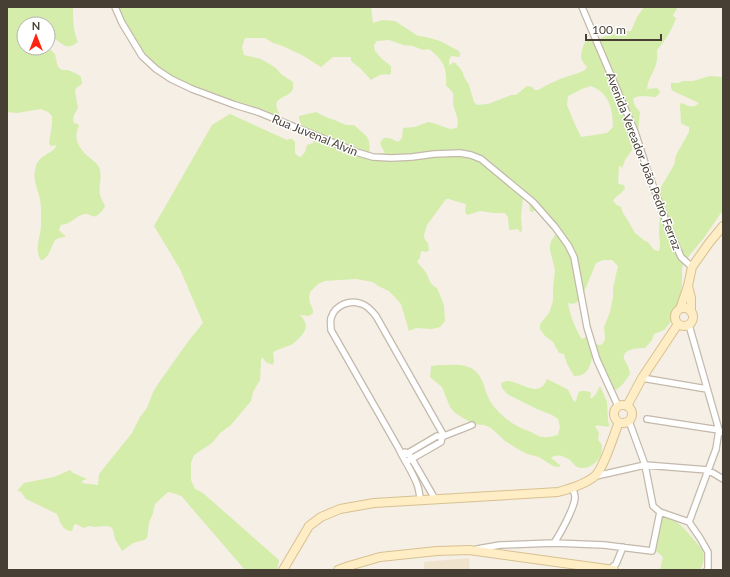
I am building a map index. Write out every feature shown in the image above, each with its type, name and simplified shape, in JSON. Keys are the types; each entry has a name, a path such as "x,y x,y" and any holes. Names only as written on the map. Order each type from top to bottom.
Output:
{"main road":[{"name":"Avenida Vereador João Pedro Ferraz","path":"680,309 688,286 692,267 723,226"},
{"name":"Avenida Vereador João Pedro Ferraz","path":"688,286 691,298 691,312"},
{"path":"686,308 691,312 692,320 689,325 683,326 678,324 675,316 680,309 686,308"},
{"path":"623,406 629,408 632,413 629,421 624,423 616,420 614,411 623,406 678,324"},
{"path":"283,570 309,526 321,517 340,509 374,503 558,492 573,488 596,476 603,463 619,422"},
{"path":"338,570 350,568 380,557 437,551 470,550 611,570"}],"street":[{"name":"Rua Juvenal Alvin","path":"116,7 122,23 142,56 156,69 171,79 192,89 258,112 356,152 373,157 391,158 460,153 481,159 533,202 555,227 568,245 574,257 587,327 597,360 623,406"},
{"name":"Avenida Vereador João Pedro Ferraz","path":"582,7 635,132 668,227 681,257 692,267"},
{"path":"412,459 441,442 443,436 376,316 370,308 354,302 348,302 341,305 333,314 331,319 331,330 405,457 414,476 420,500"},
{"path":"689,325 721,432 689,522"},
{"path":"642,378 708,389"},
{"path":"647,419 721,432"},
{"path":"629,421 645,465 653,506 660,512 689,522 708,552 708,569 716,570"},
{"path":"405,457 437,436 443,436 472,425"},
{"path":"405,457 412,459 435,499"},
{"path":"596,476 645,465 708,470 723,479"},
{"path":"554,543 559,536 574,504 575,497 573,488"},
{"path":"470,550 500,545 554,543 604,545 652,551 660,512"},
{"path":"611,570 616,564 623,547"}],"shaded area":[{"path":"469,558 470,570 424,570 424,562"}],"green space":[{"path":"7,7 73,7 74,29 78,42 71,46 61,44 56,40 56,16 16,16 16,56 55,56 59,68 62,70 68,70 81,77 82,84 76,88 75,91 78,108 73,120 74,123 78,124 79,126 76,135 80,148 99,167 101,174 100,195 105,206 96,216 84,214 69,223 61,225 59,230 66,237 55,240 48,255 43,260 41,260 38,253 41,227 41,207 35,183 35,171 41,158 53,150 56,145 51,146 49,144 52,116 48,112 41,109 17,113 7,112"},
{"path":"118,7 371,7 373,23 382,20 395,21 418,36 440,41 459,51 460,57 451,56 449,64 450,65 454,62 460,68 469,85 474,102 477,105 488,104 511,95 516,95 527,86 538,90 560,79 581,72 587,67 581,58 581,53 586,41 598,40 618,33 624,28 627,31 631,31 637,17 644,7 678,7 673,15 676,18 672,27 657,50 657,62 647,89 657,88 660,92 656,97 641,96 633,99 635,106 640,112 638,133 639,140 625,160 622,169 621,166 619,166 618,182 619,184 624,185 625,188 613,201 621,207 635,233 648,242 654,250 659,251 660,214 659,205 655,194 674,165 676,155 689,132 689,127 681,123 680,104 682,103 688,106 693,106 699,103 673,91 671,88 671,83 693,81 710,76 723,77 723,210 703,239 684,262 682,268 682,286 678,305 670,323 664,330 654,334 652,340 645,348 632,349 624,355 624,359 630,374 623,384 616,390 609,384 593,357 586,372 578,376 574,376 567,364 564,354 559,353 553,342 545,336 540,329 540,324 549,313 553,301 555,270 550,245 556,233 554,228 538,211 530,211 529,202 524,196 521,216 521,233 518,229 509,229 508,217 505,213 480,211 467,215 465,212 466,204 446,199 427,225 424,235 425,240 428,243 429,250 427,252 421,251 417,262 426,273 430,282 437,288 444,305 445,321 440,327 432,329 416,328 409,331 401,304 389,291 373,282 356,279 325,281 318,284 310,292 309,298 313,313 309,316 300,315 306,324 305,330 301,336 292,345 273,352 273,365 266,362 262,357 260,380 253,392 251,401 231,425 220,433 212,443 194,455 191,463 191,480 195,489 203,493 279,560 277,570 245,570 183,497 168,492 155,504 149,523 147,538 133,543 122,551 115,539 111,527 89,526 84,528 76,524 74,525 72,531 69,531 62,525 57,514 26,499 18,490 24,483 54,477 70,470 73,473 87,479 82,481 82,483 98,485 99,474 132,433 140,417 147,408 153,392 158,384 203,323 180,269 154,226 212,125 230,114 287,140 292,139 295,142 295,153 301,157 305,152 307,145 313,143 313,138 301,124 299,116 316,112 346,125 354,125 368,139 370,148 369,157 376,160 380,159 378,156 379,153 385,153 380,144 381,141 388,138 398,142 402,138 403,128 415,127 428,122 450,129 457,128 458,125 453,103 453,93 446,86 444,65 429,49 423,50 389,40 377,41 374,45 375,51 391,66 391,72 390,75 387,74 378,76 371,80 352,62 350,57 333,57 321,67 302,55 273,43 265,38 245,38 242,47 244,55 261,59 276,68 281,74 293,82 292,91 277,102 276,105 280,115 277,117 264,110 202,92 155,71 127,33 126,24","holes":["591,86 602,93 609,102 613,127 607,133 581,137 567,105 568,96","603,260 612,260 618,266 610,312 604,327 605,338 601,345 594,344 586,337 581,338 573,321 568,303 574,304 584,297 584,292 596,263"]},
{"path":"461,365 473,369 477,372 492,405 499,412 517,426 542,437 558,435 560,427 558,419 507,394 502,388 501,383 507,381 535,389 544,385 547,379 567,389 575,402 580,391 590,392 590,398 592,398 600,386 607,402 608,421 610,426 595,426 599,433 598,440 602,445 601,455 591,466 584,468 577,467 566,457 552,457 551,458 561,466 558,467 553,466 539,457 527,454 516,448 505,441 491,428 484,425 473,424 455,413 450,407 442,387 430,377 431,366"},
{"path":"664,517 673,520 686,530 702,549 704,559 700,570 660,570 663,557 656,551 659,528"}]}
